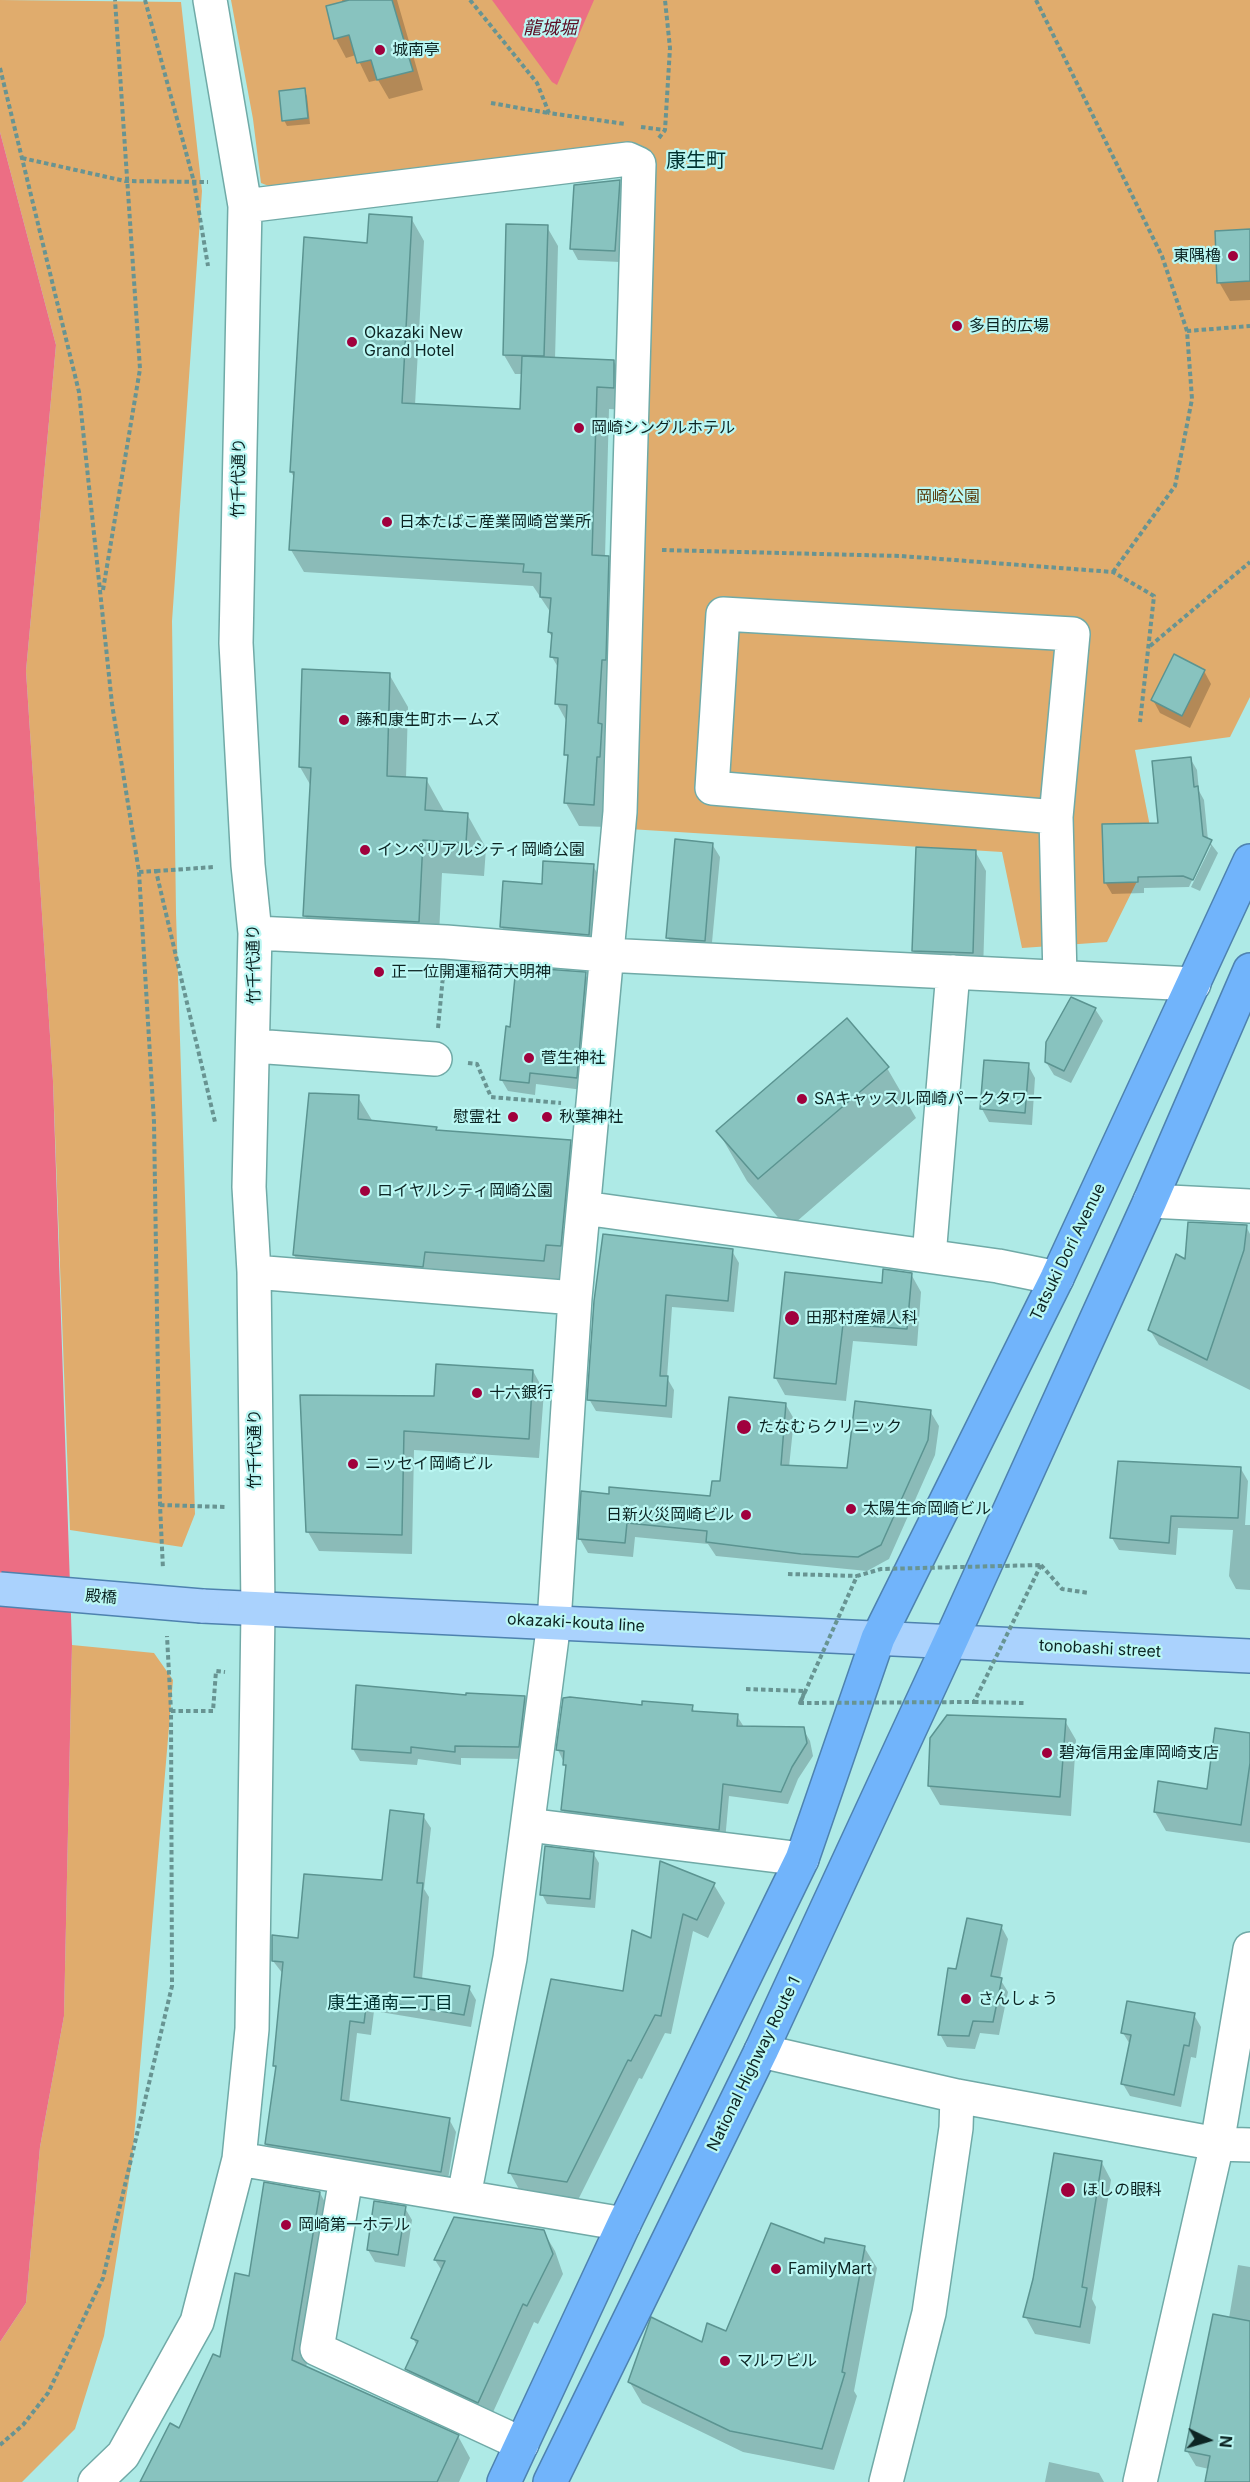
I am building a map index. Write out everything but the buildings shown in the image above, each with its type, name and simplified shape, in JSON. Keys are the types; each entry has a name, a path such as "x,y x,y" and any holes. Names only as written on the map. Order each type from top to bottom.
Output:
{"highway":[{"name":"Tatsuki Dori Avenue","path":"878,1638 1056,1278 1250,861"},
{"path":"950,1642 1150,1201 1250,970"},
{"path":"504,2482 624,2224 801,1859 878,1638"},
{"name":"National Highway Route 1","path":"550,2482 761,2051 950,1642"}],"main road":[{"name":"殿橋","path":"0,1589 202,1606"},
{"name":"okazaki-kouta line","path":"202,1606 950,1642"},
{"name":"tonobashi street","path":"950,1642 1250,1656"}],"street":[{"path":"210,0 245,206 628,159 639,164 620,812 575,1298 554,1622 510,1958 464,2196"},
{"name":"竹千代通り","path":"95,2482 123,2455 197,2322 238,2159 252,2029 255,1675 258,1610 254,1272 249,1187 255,933 248,865 236,643 245,206"},
{"path":"1056,817 712,788 723,614 1073,634 1056,817 1060,977"},
{"path":"255,933 446,942 605,955 1194,984"},
{"path":"929,1256 953,972"},
{"path":"254,1046 435,1059"},
{"path":"1150,1201 1250,1206"},
{"path":"584,1208 929,1256 1056,1278"},
{"path":"254,1272 575,1298"},
{"path":"528,1825 801,1859"},
{"path":"1140,2482 1217,2144 1250,1949"},
{"path":"761,2051 957,2096 1217,2144 1250,2145"},
{"path":"886,2482 929,2313 956,2128 957,2096"},
{"path":"238,2159 624,2224"},
{"path":"346,2178 317,2349 522,2444"}],"path":[{"path":"102,596 140,369 125,181 115,0"},
{"path":"144,0 194,182 210,274"},
{"path":"470,0 537,83 549,113"},
{"path":"639,164 665,130 670,48 665,0"},
{"path":"1036,0 1161,256 1187,331 1192,399 1175,486 1113,572"},
{"path":"0,68 79,392 112,704 139,872 154,1122 160,1504 164,1573"},
{"path":"491,103 665,130"},
{"path":"22,158 125,181 194,182"},
{"path":"1187,331 1250,326"},
{"path":"628,549 901,556 1113,572 1154,596 1140,722"},
{"path":"1149,647 1250,562"},
{"path":"139,872 248,865"},
{"path":"156,870 216,1127"},
{"path":"446,942 435,1059 477,1064 491,1097 592,1103"},
{"path":"160,1504 255,1508"},
{"path":"974,1702 1041,1565"},
{"path":"788,1574 857,1576 881,1569 1041,1565 1062,1588 1089,1593"},
{"path":"857,1576 800,1703 1024,1703"},
{"path":"0,2445 23,2425 48,2393 103,2278 172,1986 171,1711 166,1631"},
{"path":"171,1711 213,1711 216,1671 255,1675"},
{"path":"746,1689 805,1691"}],"green space":[{"path":"0,0 181,2 202,191 172,621 176,913 195,1514 182,1547 70,1530 53,1081 26,671 56,345 0,132"},
{"name":"岡崎公園","path":"231,0 1250,0 1250,697 1230,737 1135,750 1154,847 1107,942 1022,948 1002,852 629,829 645,511 655,200 653,178 634,144 274,188 261,183 253,119"},
{"path":"72,1645 154,1653 173,1680 132,2161 104,2336 75,2429 22,2482 0,2482 0,2342 26,2303 40,2147 64,2016"}],"water":[{"name":"龍城堀","path":"492,0 594,0 557,85 552,82"},
{"path":"0,132 56,345 26,671 53,1081 72,1645 64,2016 40,2147 26,2303 0,2342"}],"place":[{"name":"城南亭","path":"380,50"},
{"name":"東隅櫓","path":"1233,256"},
{"name":"多目的広場","path":"957,326"},
{"name":"Okazaki New Grand Hotel","path":"352,342"},
{"name":"岡崎シングルホテル","path":"579,428"},
{"name":"日本たばこ産業岡崎営業所","path":"387,522"},
{"name":"藤和康生町ホームズ","path":"344,720"},
{"name":"インペリアルシティ岡崎公園","path":"365,850"},
{"name":"正一位開運稲荷大明神","path":"379,972"},
{"name":"菅生神社","path":"529,1058"},
{"name":"SAキャッスル岡崎パークタワー","path":"802,1099"},
{"name":"慰霊社","path":"513,1117"},
{"name":"秋葉神社","path":"547,1117"},
{"name":"ロイヤルシティ岡崎公園","path":"365,1191"},
{"name":"田那村産婦人科","path":"792,1318"},
{"name":"十六銀行","path":"477,1393"},
{"name":"たなむらクリニック","path":"744,1427"},
{"name":"ニッセイ岡崎ビル","path":"353,1464"},
{"name":"太陽生命岡崎ビル","path":"851,1509"},
{"name":"日新火災岡崎ビル","path":"746,1515"},
{"name":"碧海信用金庫岡崎支店","path":"1047,1753"},
{"name":"さんしょう","path":"966,1999"},
{"name":"ほしの眼科","path":"1068,2190"},
{"name":"岡崎第一ホテル","path":"286,2225"},
{"name":"FamilyMart","path":"776,2269"},
{"name":"マルワビル","path":"725,2361"}],"district":[{"name":"康生町","path":"696,161"},
{"name":"康生通南二丁目","path":"390,2004"}]}
